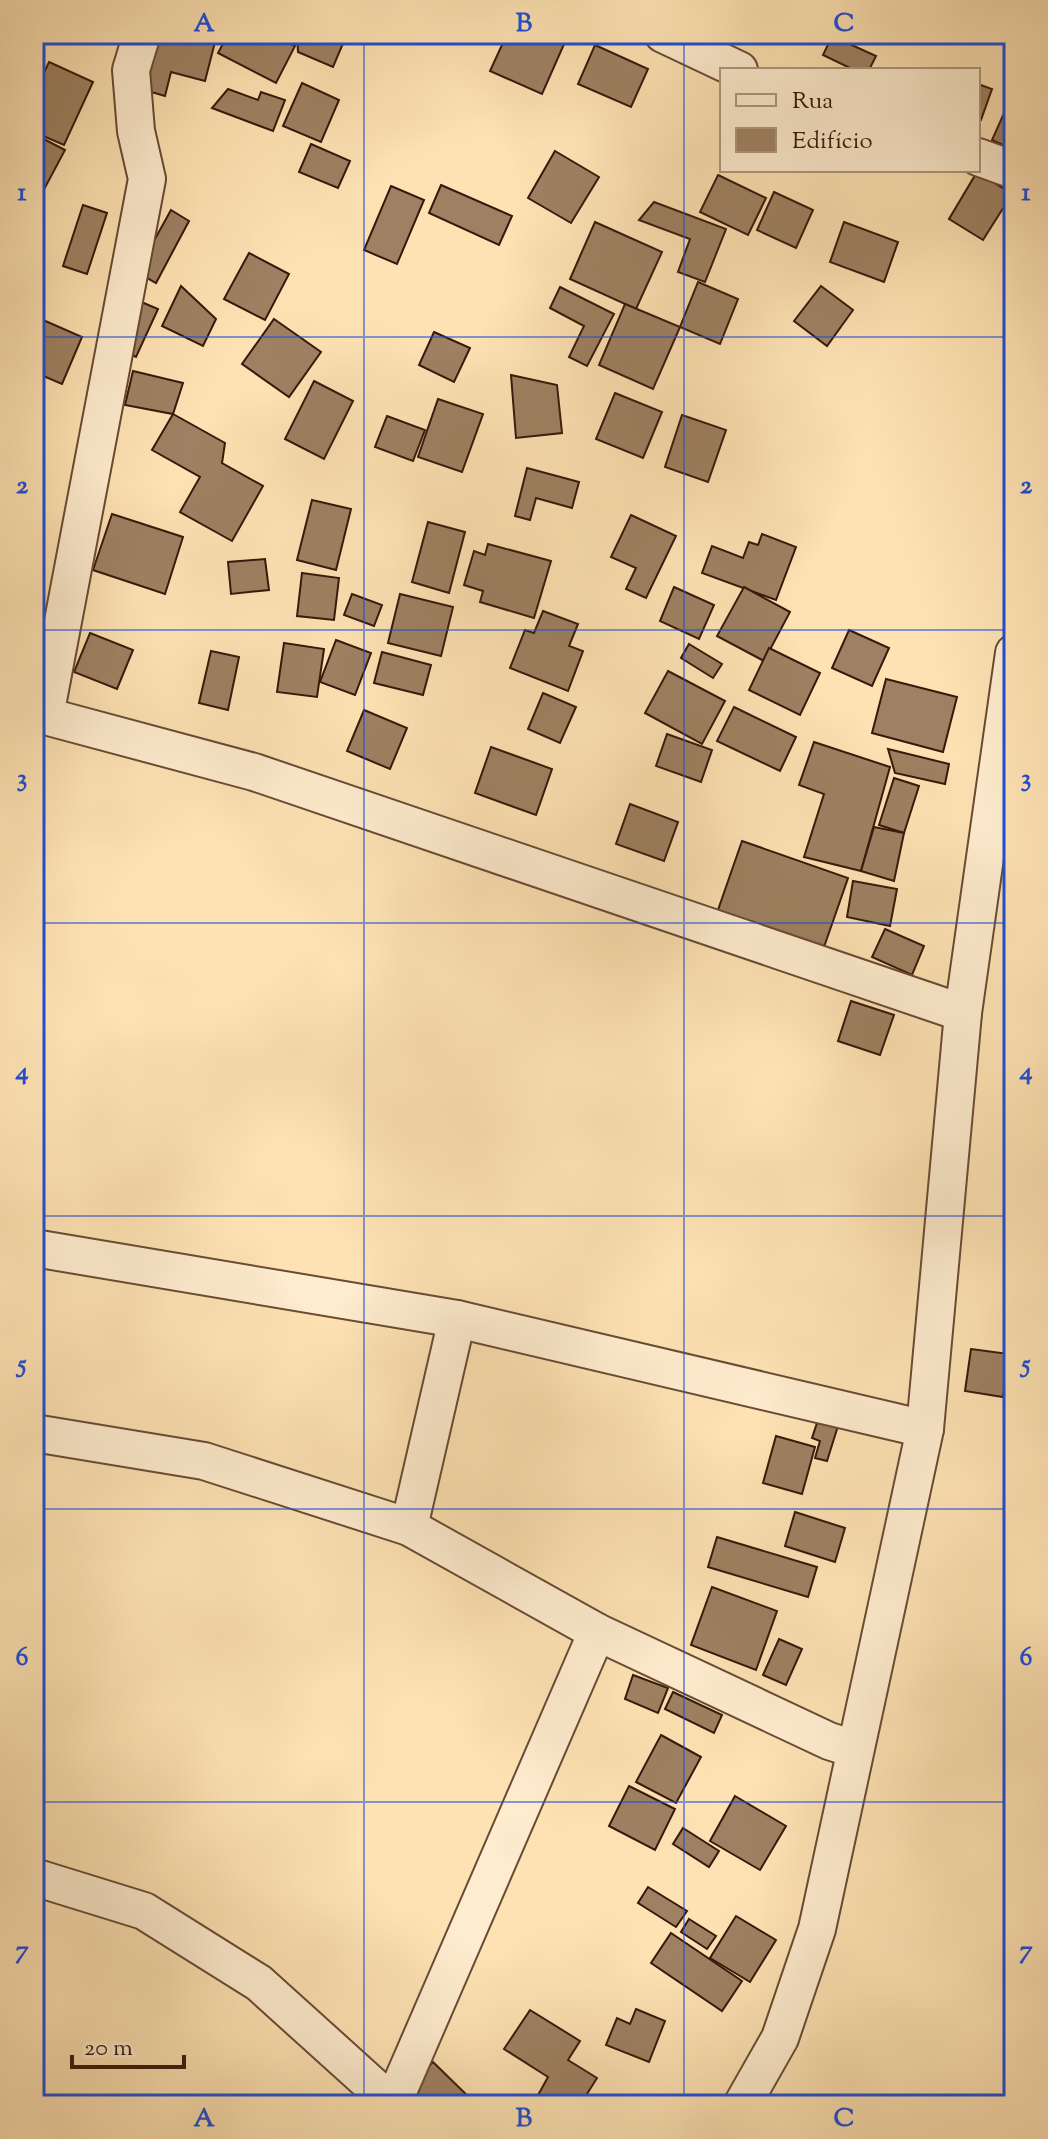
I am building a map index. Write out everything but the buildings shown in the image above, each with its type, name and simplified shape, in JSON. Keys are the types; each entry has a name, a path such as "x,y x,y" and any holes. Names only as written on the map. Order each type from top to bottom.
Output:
{"street":[{"path":"142,34 131,70 136,131 147,179 40,714 254,772 963,1013"},
{"path":"663,34 735,68"},
{"path":"980,158 1014,170"},
{"path":"742,2105 780,2038 817,1929 925,1429 963,1013 1014,653"},
{"path":"34,1248 457,1319 925,1429"},
{"path":"409,1527 457,1319"},
{"path":"34,1433 204,1461 409,1527 597,1632 829,1741 854,1749"},
{"path":"34,1877 144,1911 259,1983 393,2104 597,1632"}]}
